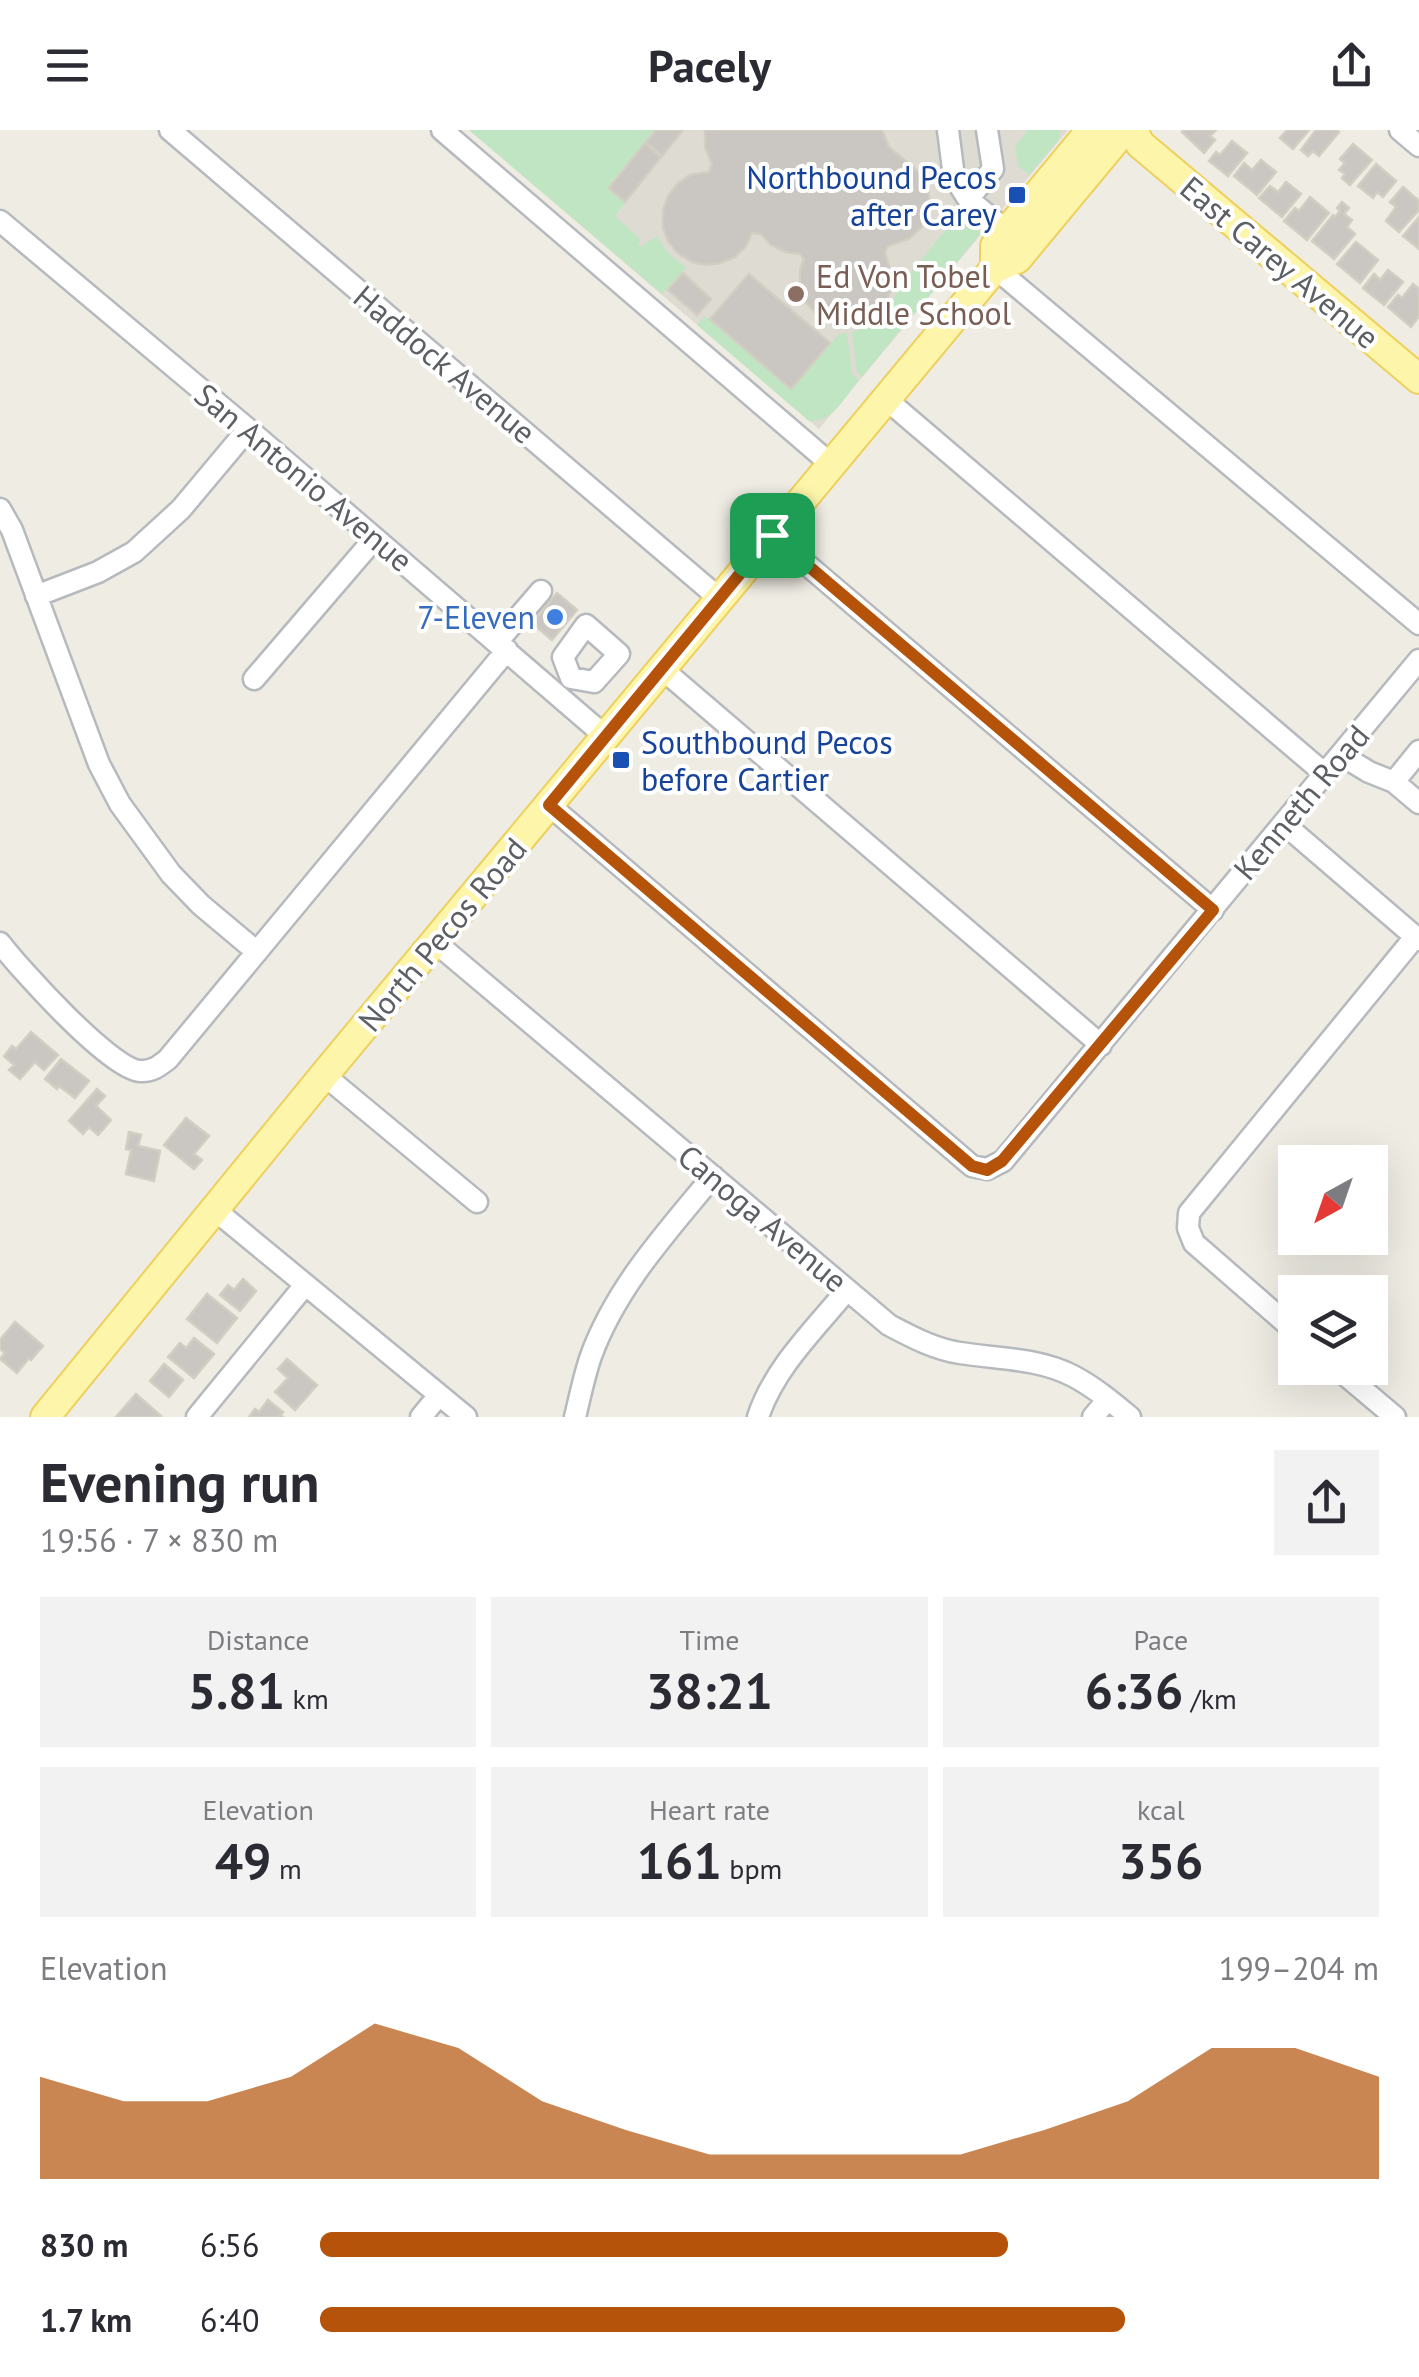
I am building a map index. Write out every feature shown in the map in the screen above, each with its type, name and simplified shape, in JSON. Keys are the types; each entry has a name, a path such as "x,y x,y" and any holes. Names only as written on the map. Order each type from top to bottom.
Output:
{"main road":[{"name":"North Pecos Road","path":"995,268 996,246 1008,231 1118,134"},
{"name":"North Pecos Road","path":"45,1417 995,268 1017,259 1118,134"},
{"name":"East Carey Avenue","path":"1118,134 1419,379"}],"street":[{"name":"Haddock Avenue","path":"170,130 720,598"},
{"path":"442,130 832,466"},
{"path":"948,130 954,177 968,198 1008,231"},
{"path":"968,198 993,169 987,130"},
{"path":"1400,130 1419,146"},
{"name":"San Antonio Avenue","path":"0,221 502,646 564,686 605,736"},
{"path":"995,268 1419,624"},
{"path":"886,400 1325,774"},
{"path":"36,596 98,572 134,552 181,509 248,429"},
{"path":"0,510 12,530 99,764 120,804 172,874 201,905 257,952"},
{"path":"772,535 1213,910"},
{"path":"254,679 375,538"},
{"path":"0,943 73,1023 124,1065 137,1072 153,1070 168,1059 257,952 541,592"},
{"name":"Kenneth Road","path":"549,805 972,1166 987,1170 1002,1161 1419,660"},
{"path":"661,668 1100,1045"},
{"path":"1394,782 1419,750"},
{"path":"1340,755 1394,782 1419,803"},
{"path":"1278,1316 1194,1244 1188,1228 1189,1213 1417,938 1284,824"},
{"name":"Canoga Avenue","path":"436,942 889,1325 924,1343 956,1353 1026,1360 1072,1376 1130,1417"},
{"path":"324,1075 477,1202"},
{"path":"576,1417 590,1357 612,1309 639,1266 713,1176"},
{"path":"214,1210 466,1417"},
{"path":"197,1417 305,1284"},
{"path":"758,1417 774,1382 795,1352 848,1290"},
{"path":"1357,1385 1395,1417"},
{"path":"421,1417 439,1395"},
{"path":"1093,1417 1108,1399"}],"shaded area":[{"name":"Ed Von Tobel Middle School","path":"469,130 1068,130 819,429"}],"green space":[{"path":"469,130 654,130 607,188 625,203 615,216 641,240 640,247 657,236 686,267 662,294"},
{"path":"1026,130 1060,130 1060,138 1029,175 1018,166 1015,145"},
{"path":"959,214 981,233 905,325 889,311 899,286"},
{"path":"886,315 902,328 862,377 857,372 852,332 875,324"},
{"path":"705,316 791,390 839,334 847,333 852,374 859,380 825,418 809,421 697,325"}],"building":[{"path":"656,130 683,130 662,156 646,142"},
{"path":"705,130 882,130 889,147 920,173 930,201 920,229 909,239 888,246 885,252 892,278 890,293 872,316 843,324 815,313 800,286 804,259 800,254 771,245 761,234 752,233 735,257 706,265 692,262 668,241 663,211 668,196 690,175 709,172 712,164 705,147"},
{"path":"1184,130 1216,130 1210,136 1215,140 1204,153"},
{"path":"1287,130 1309,130 1293,149 1280,138"},
{"path":"1316,130 1339,132 1319,156 1313,151 1308,156 1301,150"},
{"path":"1232,141 1247,153 1228,176 1209,161"},
{"path":"645,143 661,157 625,202 609,188"},
{"path":"1353,144 1372,160 1350,185 1339,170 1345,163 1340,159"},
{"path":"1261,160 1276,172 1257,195 1234,176 1244,163 1252,170"},
{"path":"1376,164 1396,181 1383,197 1377,192 1373,198 1358,186"},
{"path":"1286,182 1301,194 1282,217 1259,198 1270,186 1278,192"},
{"path":"1403,187 1419,201 1419,210 1399,232 1386,221 1396,207 1390,202"},
{"path":"1310,197 1329,213 1307,240 1284,221"},
{"path":"1342,202 1349,208 1344,214 1352,220 1347,227 1355,234 1334,259 1312,241 1340,211 1337,208"},
{"path":"1419,217 1419,249 1403,236"},
{"path":"1356,242 1378,260 1360,283 1337,264"},
{"path":"1388,270 1403,282 1384,305 1363,288 1374,274 1380,280"},
{"path":"683,273 711,299 697,315 668,290"},
{"path":"749,274 830,343 791,389 710,319"},
{"path":"1413,284 1419,289 1419,316 1411,327 1388,307"},
{"name":"7-Eleven","path":"557,593 577,610 552,640 532,623"},
{"path":"31,1032 58,1055 44,1070 35,1062 20,1079 9,1070 14,1065 4,1056"},
{"path":"61,1059 89,1081 75,1098 45,1079"},
{"path":"97,1089 105,1096 96,1106 111,1120 98,1135 89,1127 83,1134 69,1121"},
{"path":"186,1118 209,1136 194,1154 202,1160 194,1169 164,1145"},
{"path":"129,1132 141,1135 138,1146 160,1151 154,1181 126,1174 131,1150 126,1149"},
{"path":"243,1279 256,1291 240,1311 220,1295 228,1285 234,1290"},
{"path":"207,1294 237,1318 217,1343 187,1319"},
{"path":"15,1322 43,1346 17,1373 0,1359 5,1353 0,1349 0,1340"},
{"path":"194,1338 214,1354 194,1378 168,1357 180,1343 186,1348"},
{"path":"287,1359 317,1385 295,1410 275,1392 288,1378 278,1369"},
{"path":"164,1364 183,1380 169,1397 150,1381"},
{"path":"136,1394 161,1416 116,1417"},
{"path":"268,1400 283,1412 283,1417 249,1417 255,1409 259,1412"}],"place":[{"name":"Northbound Pecos after Carey","path":"1017,195"},
{"name":"Ed Von Tobel Middle School","path":"796,294"},
{"name":"7-Eleven","path":"555,617"},
{"name":"Southbound Pecos before Cartier","path":"621,760"}],"route":[{"path":"772,535 1213,910 1002,1161 987,1170 972,1166 549,805 772,535"}]}
